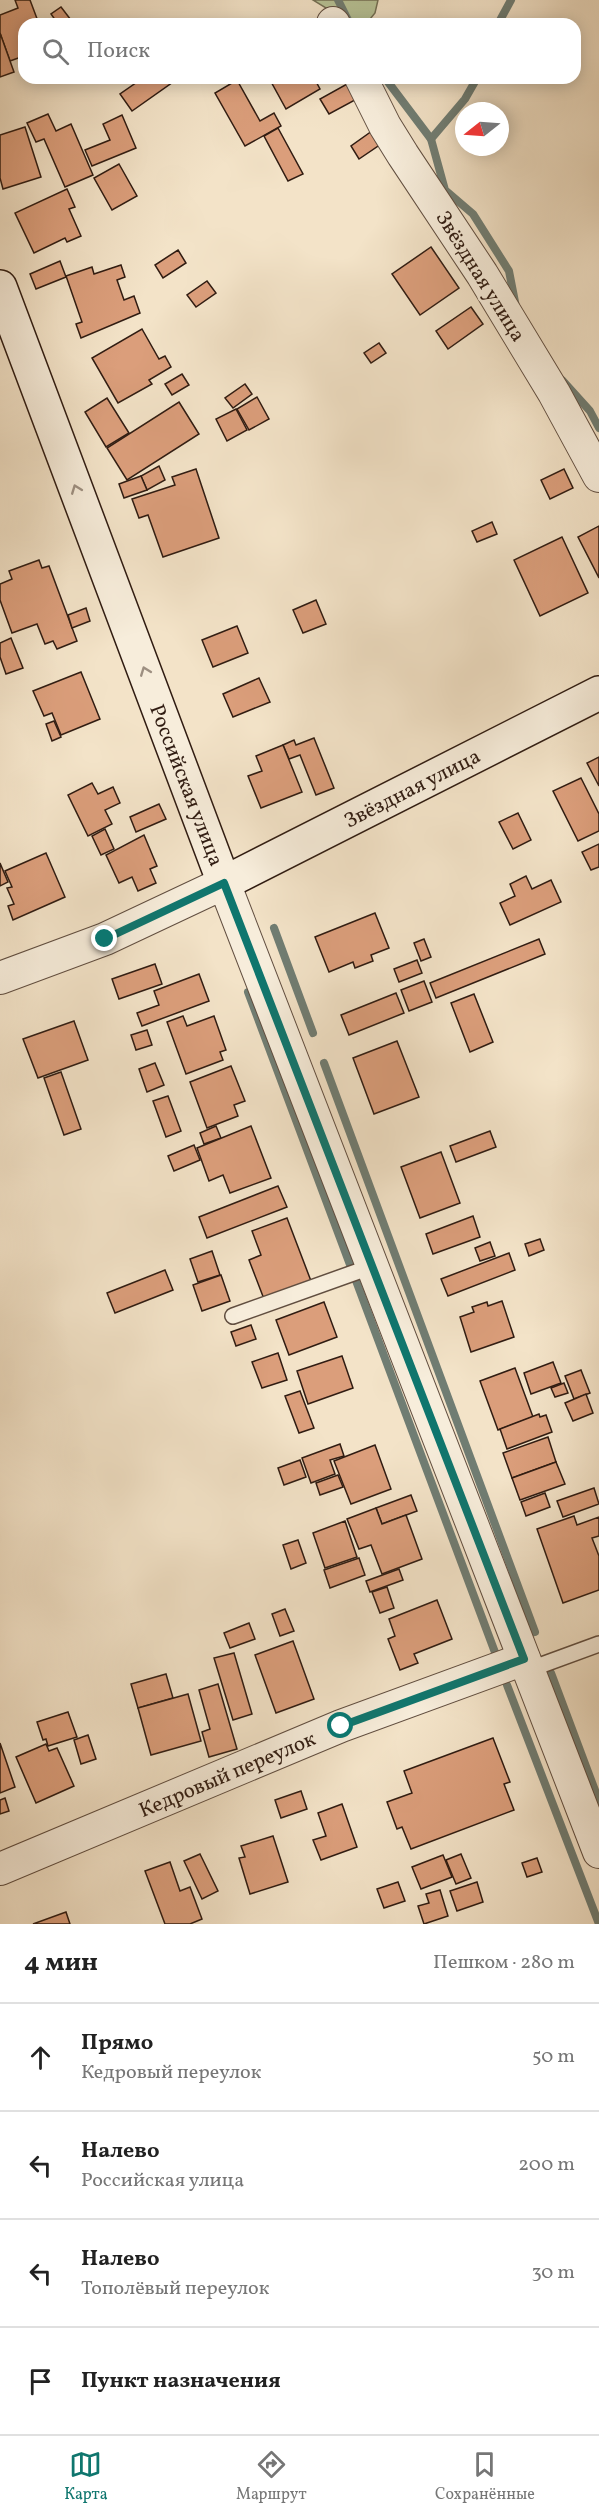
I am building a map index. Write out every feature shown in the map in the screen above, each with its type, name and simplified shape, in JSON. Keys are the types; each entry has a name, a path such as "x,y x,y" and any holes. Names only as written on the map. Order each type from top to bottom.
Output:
{"street":[{"name":"Звёздная улица","path":"364,84 403,155 482,274 554,393 599,476"},
{"name":"Российская улица","path":"0,287 224,883 599,1852"},
{"name":"Звёздная улица","path":"224,883 599,693"},
{"path":"0,978 105,939 224,883"},
{"name":"Кедровый переулок","path":"0,1869 341,1726 526,1664"}],"lane":[{"path":"233,1316 372,1266"},
{"path":"526,1664 599,1644"}],"green space":[{"path":"313,0 378,0 375,13 371,18 342,18"}],"building":[{"path":"15,0 30,0 37,18 18,18 18,58 10,61 0,33 0,15 18,8"},
{"path":"61,7 69,18 54,18 51,14"},
{"path":"0,33 14,72 0,77"},
{"path":"134,84 170,84 132,111 120,94"},
{"path":"230,84 239,84 260,121 274,113 281,126 245,146 215,93"},
{"path":"272,84 317,84 320,89 286,109"},
{"path":"347,84 355,100 329,114 320,99"},
{"path":"48,114 56,131 71,124 93,175 65,187 44,139 36,142 27,123"},
{"path":"122,115 136,148 92,166 85,150 110,140 103,124"},
{"path":"25,127 41,177 3,189 0,178 0,135"},
{"path":"278,128 303,174 288,181 264,136"},
{"path":"372,131 381,144 359,159 351,146"},
{"path":"119,164 137,196 112,210 94,178"},
{"path":"67,189 75,207 69,209 81,236 67,242 65,238 34,253 15,213"},
{"path":"431,247 459,288 420,315 392,274"},
{"path":"178,250 186,263 163,278 155,265"},
{"path":"60,261 66,277 36,289 30,274"},
{"path":"121,265 125,277 117,280 124,300 134,296 140,313 81,338 76,324 82,322 66,276 92,267 94,274"},
{"path":"207,281 216,293 196,307 187,295"},
{"path":"471,307 483,324 448,349 436,331"},
{"path":"142,329 159,359 165,356 171,367 149,380 152,384 118,403 92,358"},
{"path":"379,343 386,353 371,363 364,353"},
{"path":"182,374 189,385 172,395 165,384"},
{"path":"245,384 252,394 233,408 225,398"},
{"path":"257,397 269,419 249,430 237,409"},
{"path":"107,398 129,433 106,447 85,412"},
{"path":"179,402 199,434 127,480 107,448"},
{"path":"236,409 247,430 227,441 216,419"},
{"path":"159,466 165,480 147,490 141,476"},
{"path":"196,469 219,538 163,557 148,515 139,518 132,499 175,485 172,477"},
{"path":"564,469 573,488 550,499 541,480"},
{"path":"141,476 147,490 124,498 119,484"},
{"path":"492,522 497,534 477,542 472,531"},
{"path":"599,526 599,578 578,537"},
{"path":"562,537 588,593 540,616 514,560"},
{"path":"39,560 42,568 49,566 77,641 57,649 53,641 45,644 37,624 12,633 0,600 0,584 12,579 9,571"},
{"path":"316,600 326,624 303,633 293,610"},
{"path":"86,608 90,621 72,628 68,615"},
{"path":"237,626 248,653 213,667 202,640"},
{"path":"11,638 23,668 6,674 0,657 0,643"},
{"path":"81,672 100,719 61,735 52,713 44,716 33,691"},
{"path":"259,678 270,702 233,717 223,694"},
{"path":"54,721 61,737 52,741 46,724"},
{"path":"314,738 334,788 316,795 300,755 289,759 283,745 294,740 296,745"},
{"path":"283,745 302,792 261,808 248,776 262,771 256,756"},
{"path":"599,757 599,786 587,763"},
{"path":"581,778 599,814 599,831 578,841 553,791"},
{"path":"92,783 98,794 113,787 120,803 105,810 112,824 88,836 68,795"},
{"path":"159,804 166,819 136,832 130,817"},
{"path":"518,813 531,840 513,849 499,822"},
{"path":"105,829 114,849 101,855 92,836"},
{"path":"144,835 157,866 150,869 156,883 138,891 132,877 119,883 106,855"},
{"path":"599,844 599,867 591,870 582,852"},
{"path":"46,853 65,897 13,920 8,906 14,904 7,888 12,887 5,871"},
{"path":"0,863 8,882 0,886"},
{"path":"526,876 532,889 551,880 561,902 510,925 500,903 515,896 510,884"},
{"path":"375,913 389,948 371,955 373,961 355,968 353,962 329,972 315,937"},
{"path":"424,939 431,957 421,961 414,943"},
{"path":"539,939 545,954 436,998 430,983"},
{"path":"417,960 422,973 399,982 394,969"},
{"path":"155,964 162,984 119,999 112,979"},
{"path":"199,974 209,1001 142,1026 137,1013 159,1005 154,991"},
{"path":"424,981 432,1002 409,1011 401,990"},
{"path":"396,993 404,1013 349,1035 341,1015"},
{"path":"474,994 493,1042 470,1052 451,1003"},
{"path":"183,1016 187,1026 214,1016 226,1050 220,1052 223,1060 186,1074 167,1022"},
{"path":"74,1021 88,1060 38,1078 23,1039"},
{"path":"147,1030 152,1045 136,1050 131,1035"},
{"path":"397,1041 419,1097 374,1114 353,1058"},
{"path":"155,1063 164,1085 147,1092 139,1069"},
{"path":"231,1066 245,1101 234,1105 238,1116 207,1128 190,1082"},
{"path":"61,1072 81,1129 64,1135 44,1078"},
{"path":"168,1096 181,1131 166,1137 153,1101"},
{"path":"216,1126 221,1138 204,1144 200,1133"},
{"path":"251,1126 271,1178 230,1193 223,1175 209,1181 197,1148"},
{"path":"490,1131 496,1147 456,1162 450,1146"},
{"path":"194,1145 200,1160 174,1171 168,1156"},
{"path":"441,1152 460,1203 420,1218 401,1167"},
{"path":"278,1186 287,1207 207,1238 199,1217"},
{"path":"473,1216 480,1237 433,1254 426,1234"},
{"path":"287,1218 311,1281 264,1299 249,1260 261,1255 252,1231"},
{"path":"540,1239 544,1250 529,1256 525,1244"},
{"path":"490,1242 495,1256 480,1261 475,1248"},
{"path":"212,1251 220,1275 198,1282 190,1259"},
{"path":"509,1253 515,1270 448,1296 441,1279"},
{"path":"165,1270 173,1290 115,1313 107,1293"},
{"path":"221,1275 230,1301 202,1311 193,1285"},
{"path":"502,1301 514,1337 471,1352 460,1317 474,1312 472,1307 487,1302 488,1306"},
{"path":"324,1302 337,1337 289,1355 276,1320"},
{"path":"251,1325 256,1339 236,1346 231,1332"},
{"path":"278,1353 287,1380 262,1388 252,1362"},
{"path":"342,1356 353,1388 308,1404 297,1371"},
{"path":"553,1362 561,1383 531,1394 524,1373"},
{"path":"515,1368 533,1417 498,1430 480,1381"},
{"path":"581,1370 590,1393 574,1399 565,1376"},
{"path":"564,1383 568,1393 555,1397 551,1388"},
{"path":"300,1391 314,1428 299,1433 285,1396"},
{"path":"586,1394 593,1413 573,1421 565,1403"},
{"path":"539,1414 540,1417 546,1415 552,1432 507,1449 500,1429"},
{"path":"548,1437 556,1462 512,1478 503,1453"},
{"path":"340,1444 344,1456 330,1460 335,1474 311,1483 302,1458"},
{"path":"375,1445 391,1489 351,1504 334,1461"},
{"path":"300,1460 306,1477 284,1485 278,1468"},
{"path":"556,1462 565,1484 520,1500 512,1478"},
{"path":"338,1475 343,1487 320,1495 316,1483"},
{"path":"594,1488 599,1504 563,1517 557,1501"},
{"path":"545,1493 550,1507 526,1516 521,1502"},
{"path":"411,1495 417,1511 382,1524 376,1508"},
{"path":"376,1508 382,1524 406,1515 422,1559 382,1574 371,1545 359,1549 347,1519"},
{"path":"574,1516 577,1525 599,1517 599,1536 592,1538 599,1556 599,1590 563,1603 537,1529"},
{"path":"345,1521 357,1557 325,1568 313,1533"},
{"path":"298,1540 306,1563 291,1569 283,1545"},
{"path":"359,1558 365,1575 330,1588 324,1570"},
{"path":"399,1569 403,1580 370,1592 366,1581"},
{"path":"387,1587 394,1608 380,1613 372,1592"},
{"path":"437,1600 452,1639 414,1654 418,1663 400,1670 388,1639 395,1636 389,1619"},
{"path":"285,1609 294,1631 280,1636 272,1614"},
{"path":"249,1623 255,1639 230,1648 224,1633"},
{"path":"293,1641 314,1699 276,1713 255,1655"},
{"path":"234,1653 252,1714 233,1720 214,1658"},
{"path":"166,1674 173,1698 138,1708 131,1684"},
{"path":"218,1684 237,1749 209,1757 202,1732 210,1729 199,1690"},
{"path":"188,1694 201,1741 151,1755 138,1708"},
{"path":"68,1712 77,1737 48,1746 46,1739 43,1740 37,1722"},
{"path":"88,1735 96,1759 81,1764 74,1740"},
{"path":"493,1738 510,1782 504,1784 514,1810 411,1849 402,1827 397,1829 387,1802 412,1793 404,1771"},
{"path":"0,1743 15,1787 0,1793"},
{"path":"46,1744 49,1751 57,1748 74,1786 36,1803 16,1757"},
{"path":"301,1791 307,1809 281,1818 275,1800"},
{"path":"5,1798 9,1811 0,1814 0,1800"},
{"path":"342,1804 357,1847 321,1860 313,1840 326,1836 318,1813"},
{"path":"273,1836 288,1882 250,1894 239,1858 245,1857 241,1846"},
{"path":"200,1854 218,1891 202,1899 184,1861"},
{"path":"461,1854 471,1878 456,1884 446,1860"},
{"path":"443,1855 452,1877 421,1889 412,1867"},
{"path":"537,1858 542,1872 527,1877 522,1863"},
{"path":"170,1862 180,1891 190,1887 202,1919 190,1924 165,1924 145,1871"},
{"path":"398,1882 405,1901 384,1908 377,1889"},
{"path":"477,1882 483,1902 457,1911 450,1891"},
{"path":"440,1890 448,1916 424,1924 418,1906 429,1903 426,1894"},
{"path":"66,1912 70,1924 33,1924"}],"waterway":[{"path":"338,0 347,18"},
{"path":"501,18 511,0"},
{"path":"390,84 431,139 445,190 473,214 509,271 516,307"},
{"path":"431,139 465,99 474,84"},
{"path":"562,380 590,411 599,428"},
{"path":"274,928 313,1033"},
{"path":"248,992 496,1655"},
{"path":"324,1063 535,1632"},
{"path":"551,1673 599,1801"},
{"path":"507,1685 599,1924"}],"route":[{"path":"105,939 224,883 524,1659 341,1726"}]}
